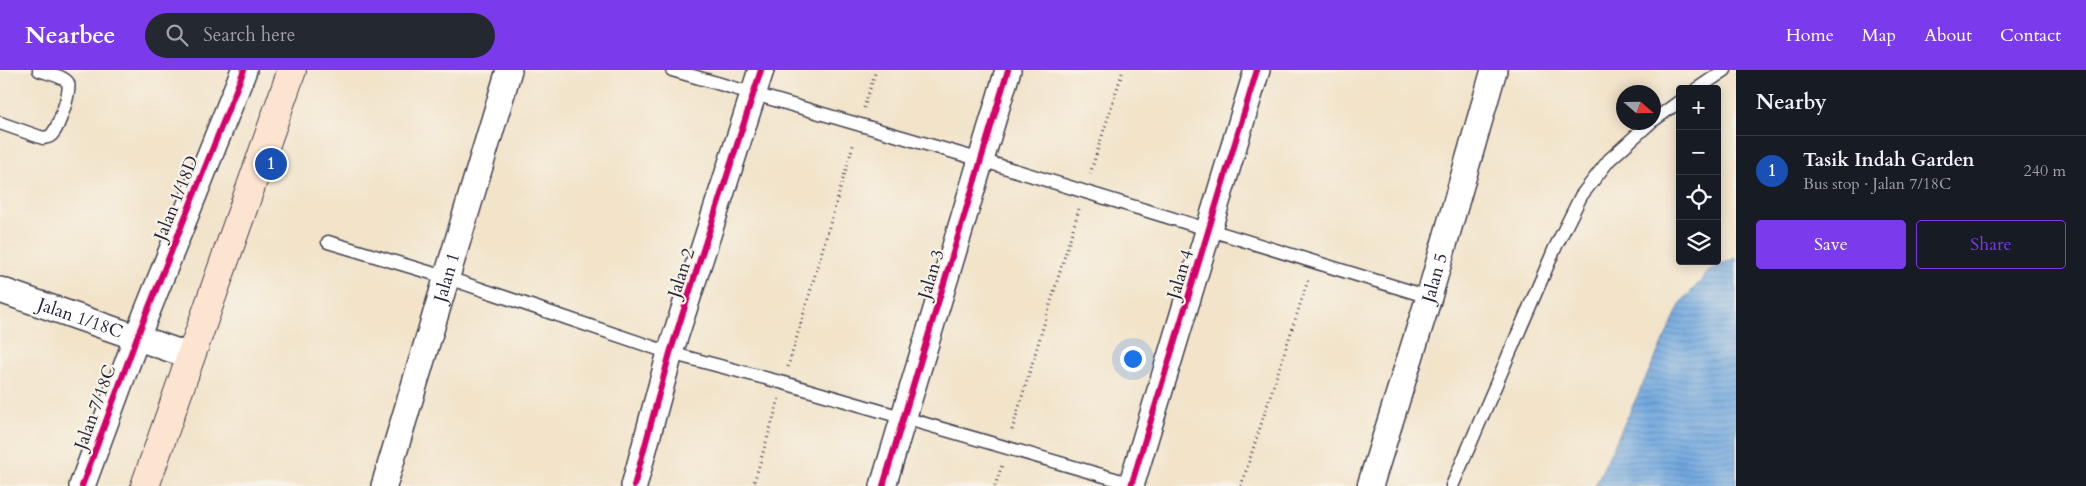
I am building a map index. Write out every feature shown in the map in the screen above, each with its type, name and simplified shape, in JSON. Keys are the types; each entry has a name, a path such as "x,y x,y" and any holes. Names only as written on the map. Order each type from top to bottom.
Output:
{"street":[{"name":"Jalan 1/18D","path":"136,337 244,70"},
{"path":"145,486 292,70"},
{"name":"Jalan 1","path":"384,486 509,70"},
{"name":"Jalan 2","path":"634,486 670,353 761,70"},
{"name":"Jalan 3","path":"883,486 1008,70"},
{"name":"Jalan 4","path":"1131,485 1257,70"},
{"name":"Jalan 5","path":"1370,486 1429,298 1494,70"},
{"name":"Jalan 1/18C","path":"0,290 190,356"},
{"name":"Jalan 7/18C","path":"82,486 136,337"}],"lane":[{"path":"0,123 43,138 49,137 55,132 69,92 68,84 64,79 39,70"},
{"path":"672,70 981,160 1429,298"},
{"path":"1703,85 1725,70"},
{"path":"1661,115 1676,104"},
{"path":"1452,486 1555,248 1582,196 1609,160 1642,130"},
{"path":"328,242 448,278 670,353 784,383 1131,485"}],"path":[{"path":"753,486 876,70"},
{"path":"996,486 1084,192 1123,70"},
{"path":"1241,486 1314,262"}],"water":[{"path":"1736,258 1736,486 1595,486 1681,303 1712,268"}],"cycle path":[{"path":"82,486 137,337 244,70"},
{"path":"634,486 670,353 761,70"},
{"path":"883,486 1008,70"},
{"path":"1131,486 1257,70"}],"place":[{"name":"Tasik Indah Garden","path":"271,164"}]}
